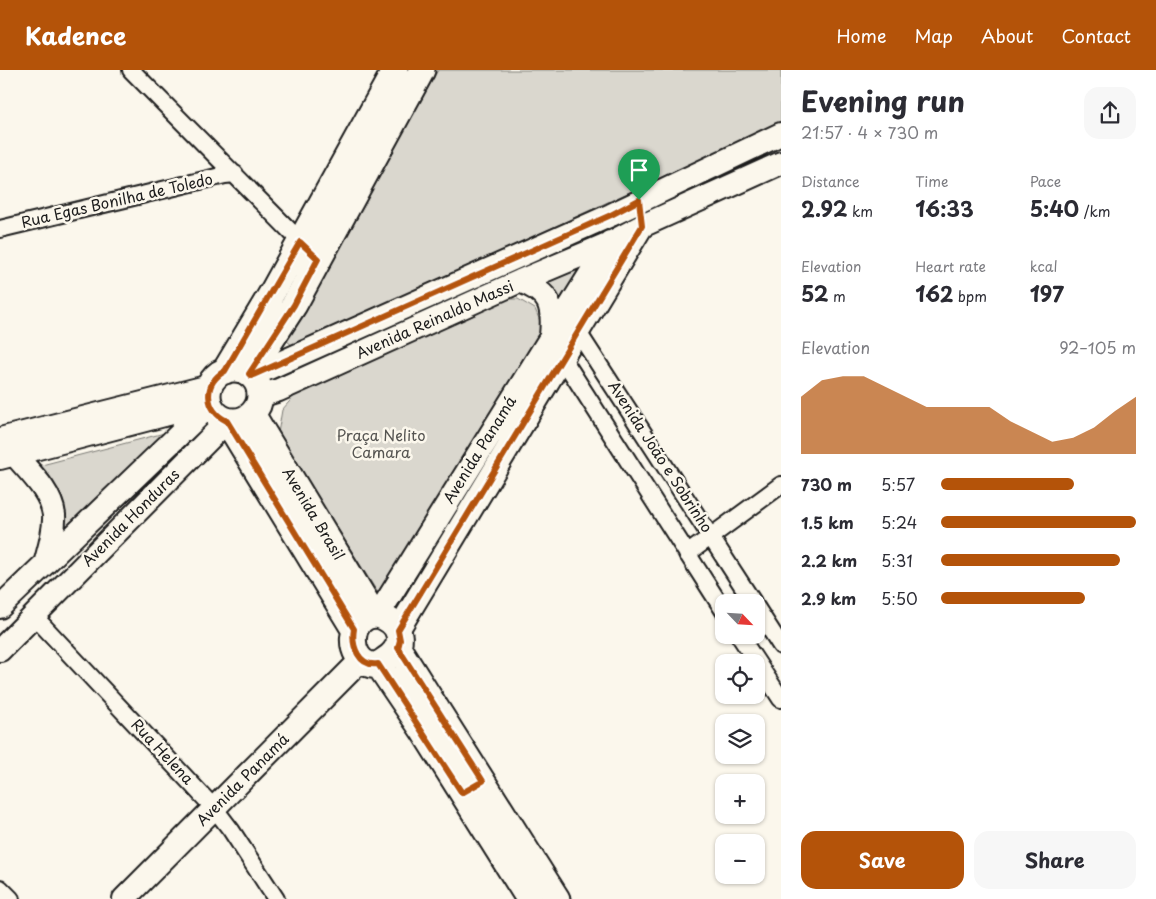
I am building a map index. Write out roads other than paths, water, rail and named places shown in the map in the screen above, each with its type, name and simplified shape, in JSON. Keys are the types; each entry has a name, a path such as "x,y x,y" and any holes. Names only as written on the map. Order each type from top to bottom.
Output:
{"main road":[{"path":"233,394 273,291 395,70"},
{"path":"233,394 294,305 422,70"},
{"path":"273,291 294,305"},
{"name":"Avenida Brasil","path":"233,394 288,496 354,629"},
{"name":"Avenida Brasil","path":"288,496 376,615"},
{"path":"434,726 370,662 354,649 354,629 362,619 376,615 390,621 434,726 525,870 557,899"},
{"path":"370,662 393,654 398,639"},
{"path":"525,870 529,899"}],"street":[{"path":"131,70 318,259"},
{"name":"Avenida Reinaldo Massi","path":"233,394 781,134"},
{"name":"Avenida Reinaldo Massi","path":"4,448 233,394 279,390 520,281 610,243 642,226 781,163"},
{"name":"Rua Egas Bonilha de Toledo","path":"0,229 235,174"},
{"path":"639,200 642,226"},
{"path":"610,243 611,215"},
{"name":"Avenida Panamá","path":"376,615 551,337 571,322 642,226"},
{"name":"Avenida Panamá","path":"398,639 562,358 571,322 610,243"},
{"path":"520,281 537,288 546,297 552,317 551,337 562,358"},
{"name":"Avenida João e Sobrinho","path":"571,322 748,594"},
{"name":"Avenida João e Sobrinho","path":"562,358 715,597"},
{"name":"Avenida Honduras","path":"34,616 7,600 233,394"},
{"name":"Avenida Honduras","path":"0,650 34,616 233,394"},
{"path":"4,448 42,489 54,514 54,528 45,564"},
{"path":"687,554 712,538 781,485"},
{"name":"Rua Helena","path":"34,616 215,809 232,830 276,899"},
{"path":"765,621 781,646"},
{"path":"745,644 781,699"},
{"name":"Avenida Panamá","path":"124,899 215,809 370,662"},
{"path":"0,888 10,899"}],"park label":[{"name":"Praça Nelito Camara","path":"381,444"}]}
